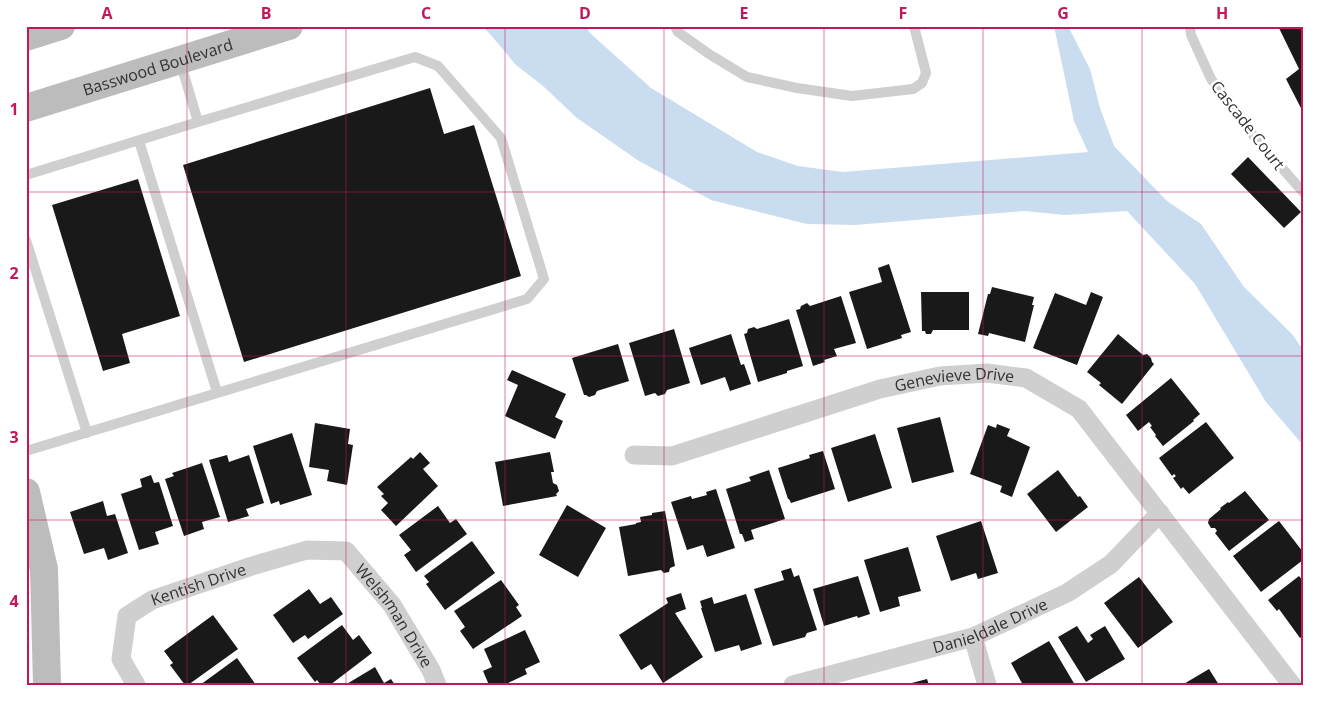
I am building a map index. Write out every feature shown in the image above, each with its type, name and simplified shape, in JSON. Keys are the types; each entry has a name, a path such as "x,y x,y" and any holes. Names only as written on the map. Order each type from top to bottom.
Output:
{"main road":[{"path":"26,37 61,26"},
{"name":"Basswood Boulevard","path":"26,108 289,26"},
{"path":"26,492 44,569 47,685"}],"street":[{"name":"Genevieve Drive","path":"634,456 672,456 880,389 940,376 987,373 1026,378 1079,409 1292,685"},
{"name":"Danieldale Drive","path":"793,685 973,637 1067,593 1110,564 1160,513"},
{"name":"Kentish Drive","path":"136,685 121,659 127,616 152,600 252,566 307,550 346,551"},
{"name":"Welshman Drive","path":"346,551 392,605 438,685"},
{"path":"973,637 987,685"}],"lane":[{"path":"675,26 678,32 709,54 747,77 797,88 852,96 913,88 922,83 926,73 914,26"},
{"name":"Cascade Court","path":"1190,26 1191,35 1211,79 1253,135 1303,192"},
{"path":"26,175 415,57 438,66 501,138 544,279 527,299 26,451"},
{"path":"179,60 198,122"},
{"path":"139,140 218,392"},
{"path":"26,240 87,433"}],"water":[{"path":"482,26 586,26 590,33 651,88 757,152 798,166 843,172 1088,152 1074,121 1054,26 1069,26 1090,69 1100,108 1114,146 1167,201 1201,224 1244,287 1292,334 1303,350 1303,445 1266,402 1195,284 1127,211 1065,215 1024,211 855,225 807,224 711,200 639,161 577,118 543,86 516,65"}],"building":[{"path":"1278,26 1303,26 1303,112 1286,79 1299,69"},
{"path":"430,88 444,134 474,125 521,276 244,362 183,165"},
{"path":"1248,157 1301,212 1284,228 1231,174"},
{"path":"138,179 180,316 122,334 130,363 103,371 52,205"},
{"path":"889,264 911,332 901,335 902,338 867,349 849,292 882,282 878,268"},
{"path":"992,287 1034,297 1032,305 1034,305 1025,342 989,333 988,336 978,334 988,294 990,294"},
{"path":"921,292 969,292 969,330 933,330 931,334 926,334 925,331 922,331"},
{"path":"1091,292 1103,297 1077,365 1033,348 1055,293 1086,305"},
{"path":"841,296 856,343 834,349 837,356 813,366 796,310 807,303 810,306"},
{"path":"789,319 803,366 758,382 744,334 747,333 748,329 754,327 757,329"},
{"path":"674,329 690,383 667,390 665,394 658,396 655,393 645,396 629,343"},
{"path":"731,334 741,365 744,364 751,384 730,391 725,377 701,385 689,348"},
{"path":"1118,334 1143,355 1147,354 1154,364 1122,404 1087,372"},
{"path":"618,344 629,381 597,391 595,395 589,397 584,395 572,358"},
{"path":"512,370 566,394 555,417 563,421 555,439 505,416 518,385 507,380"},
{"path":"1171,378 1200,414 1163,446 1155,436 1149,422 1138,431 1126,415"},
{"path":"940,417 954,472 912,483 897,428"},
{"path":"1206,422 1234,458 1189,494 1183,487 1181,489 1173,478 1176,476 1174,474 1172,476 1159,458"},
{"path":"315,423 350,429 348,444 353,445 347,485 327,481 329,470 309,467"},
{"path":"997,424 1010,429 1007,436 1030,447 1012,497 1000,492 1002,486 970,474 988,425 996,428"},
{"path":"292,433 312,495 280,505 279,501 271,504 253,446"},
{"path":"875,434 892,488 848,502 831,448"},
{"path":"823,451 835,489 791,503 778,468 810,458 809,455"},
{"path":"420,452 430,463 423,469 438,486 396,526 381,510 388,503 381,496 384,494 377,487 411,457 413,459"},
{"path":"550,452 554,472 551,472 553,483 557,485 559,491 556,494 557,496 503,506 495,462"},
{"path":"227,455 229,462 249,455 264,503 246,509 249,516 228,522 209,460"},
{"path":"202,463 220,517 202,522 204,529 184,536 165,479 174,476 172,473"},
{"path":"769,470 785,519 751,530 754,539 745,542 742,534 740,534 726,489 751,481 749,477"},
{"path":"1058,470 1088,507 1056,532 1027,494"},
{"path":"151,475 154,483 159,482 173,526 155,532 159,544 139,550 121,494 142,487 140,479"},
{"path":"716,489 735,548 707,557 703,545 687,550 671,502 691,496 692,499 707,495 706,492"},
{"path":"1245,491 1269,520 1229,551 1215,533 1217,531 1215,528 1211,528 1208,523 1209,519 1220,508"},
{"path":"103,501 107,516 115,514 128,553 108,560 104,548 84,554 70,512"},
{"path":"567,505 606,528 578,577 539,555"},
{"path":"438,506 450,523 456,519 467,534 416,572 404,555 411,550 399,535"},
{"path":"665,511 675,566 670,568 669,572 664,573 661,570 628,576 619,527 636,524 641,522 640,517"},
{"path":"981,521 998,573 978,579 976,573 951,581 936,536"},
{"path":"1279,521 1303,552 1303,560 1261,592 1233,556"},
{"path":"472,541 495,573 445,610 426,584 429,582 424,576"},
{"path":"908,547 921,591 898,597 900,606 880,612 864,560"},
{"path":"791,568 794,577 799,575 817,630 807,633 805,637 773,646 754,589 784,580 781,571"},
{"path":"858,576 870,614 824,626 813,589"},
{"path":"1299,576 1303,581 1303,636 1300,638 1279,609 1277,611 1268,600"},
{"path":"1139,577 1173,622 1138,648 1104,603"},
{"path":"501,580 519,605 516,607 522,616 473,649 460,631 465,627 454,611"},
{"path":"309,589 320,604 331,597 343,614 308,639 305,635 293,643 273,615"},
{"path":"681,593 686,609 675,613 703,657 663,683 651,664 641,670 619,635 668,603 666,598"},
{"path":"746,594 762,644 741,651 739,645 715,652 700,601 712,597 714,604"},
{"path":"213,615 238,649 188,685 185,685 170,665 173,663 164,651"},
{"path":"342,625 353,640 359,635 372,653 330,685 321,685 317,680 315,682 297,658"},
{"path":"1077,626 1088,643 1093,639 1090,635 1105,626 1125,659 1086,682 1058,637"},
{"path":"525,630 540,662 525,669 527,674 504,685 489,685 483,671 492,667 484,649"},
{"path":"1049,641 1075,685 1023,685 1011,663"},
{"path":"237,658 256,685 200,685"},
{"path":"375,667 384,683 391,679 395,685 345,685"},
{"path":"1209,669 1219,685 1182,685"},
{"path":"927,679 929,685 908,685 908,684"}]}
